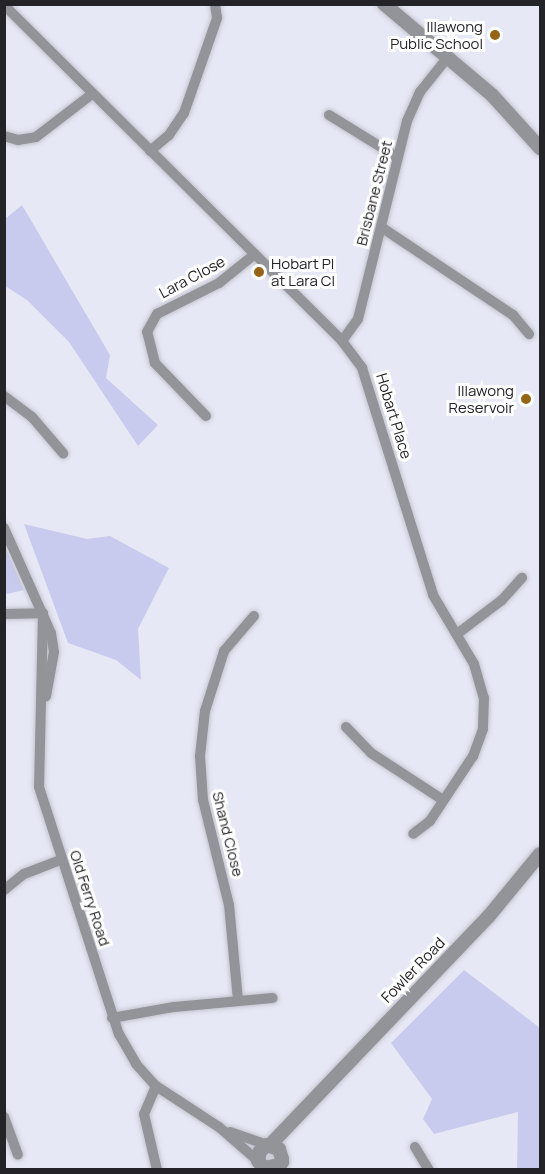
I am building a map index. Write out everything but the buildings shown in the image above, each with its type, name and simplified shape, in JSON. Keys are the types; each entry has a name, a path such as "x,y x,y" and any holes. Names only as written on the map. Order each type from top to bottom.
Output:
{"street":[{"path":"150,151 184,113 215,24 215,4"},
{"path":"384,4 492,95 540,148"},
{"name":"Hobart Place","path":"4,5 342,341 355,355 368,381 429,585 479,674 484,718 473,756 430,821 414,834"},
{"name":"Brisbane Street","path":"342,341 358,320 398,157 414,102 447,58"},
{"path":"4,136 18,140 36,137 92,94"},
{"path":"329,115 398,157"},
{"path":"381,226 513,315 529,334"},
{"name":"Lara Close","path":"206,416 155,363 147,332 157,314 219,283 255,254"},
{"path":"4,396 32,417 63,453"},
{"name":"Old Ferry Road","path":"4,528 43,613 54,652 44,706 38,776 61,860 112,1018 126,1048 156,1086 219,1127 260,1165"},
{"path":"457,633 502,600 522,578"},
{"path":"4,614 43,613"},
{"name":"Shand Close","path":"238,1000 229,905 203,800 200,756 205,711 224,651 254,616"},
{"path":"346,727 371,753 443,800"},
{"name":"Fowler Road","path":"268,1145 495,909 540,854"},
{"path":"4,890 24,874 61,860"},
{"path":"112,1018 238,1000 273,998"},
{"path":"156,1086 144,1114 157,1170"},
{"name":"Fowler Road","path":"279,1165 289,1136 306,1107"},
{"path":"4,1117 18,1155"},
{"name":"Old Ferry Road","path":"219,1127 268,1145"},
{"path":"268,1145 279,1149 279,1165 267,1169 260,1165 260,1151 268,1145"},
{"path":"416,1147 429,1170"}],"shaded area":[{"path":"22,205 110,355 106,378 158,425 138,446 69,342 27,300 5,286 5,219"},
{"path":"24,524 87,539 110,536 169,568 138,629 141,680 116,660 68,643"},
{"path":"5,547 24,590 7,594 4,593"},
{"path":"464,970 540,1028 540,1169 517,1169 518,1112 434,1134 423,1119 432,1099 391,1043"}],"place":[{"name":"Illawong Public School","path":"495,35"},
{"name":"Hobart Pl at Lara Cl","path":"259,272"},
{"name":"Illawong Reservoir","path":"526,399"}]}
